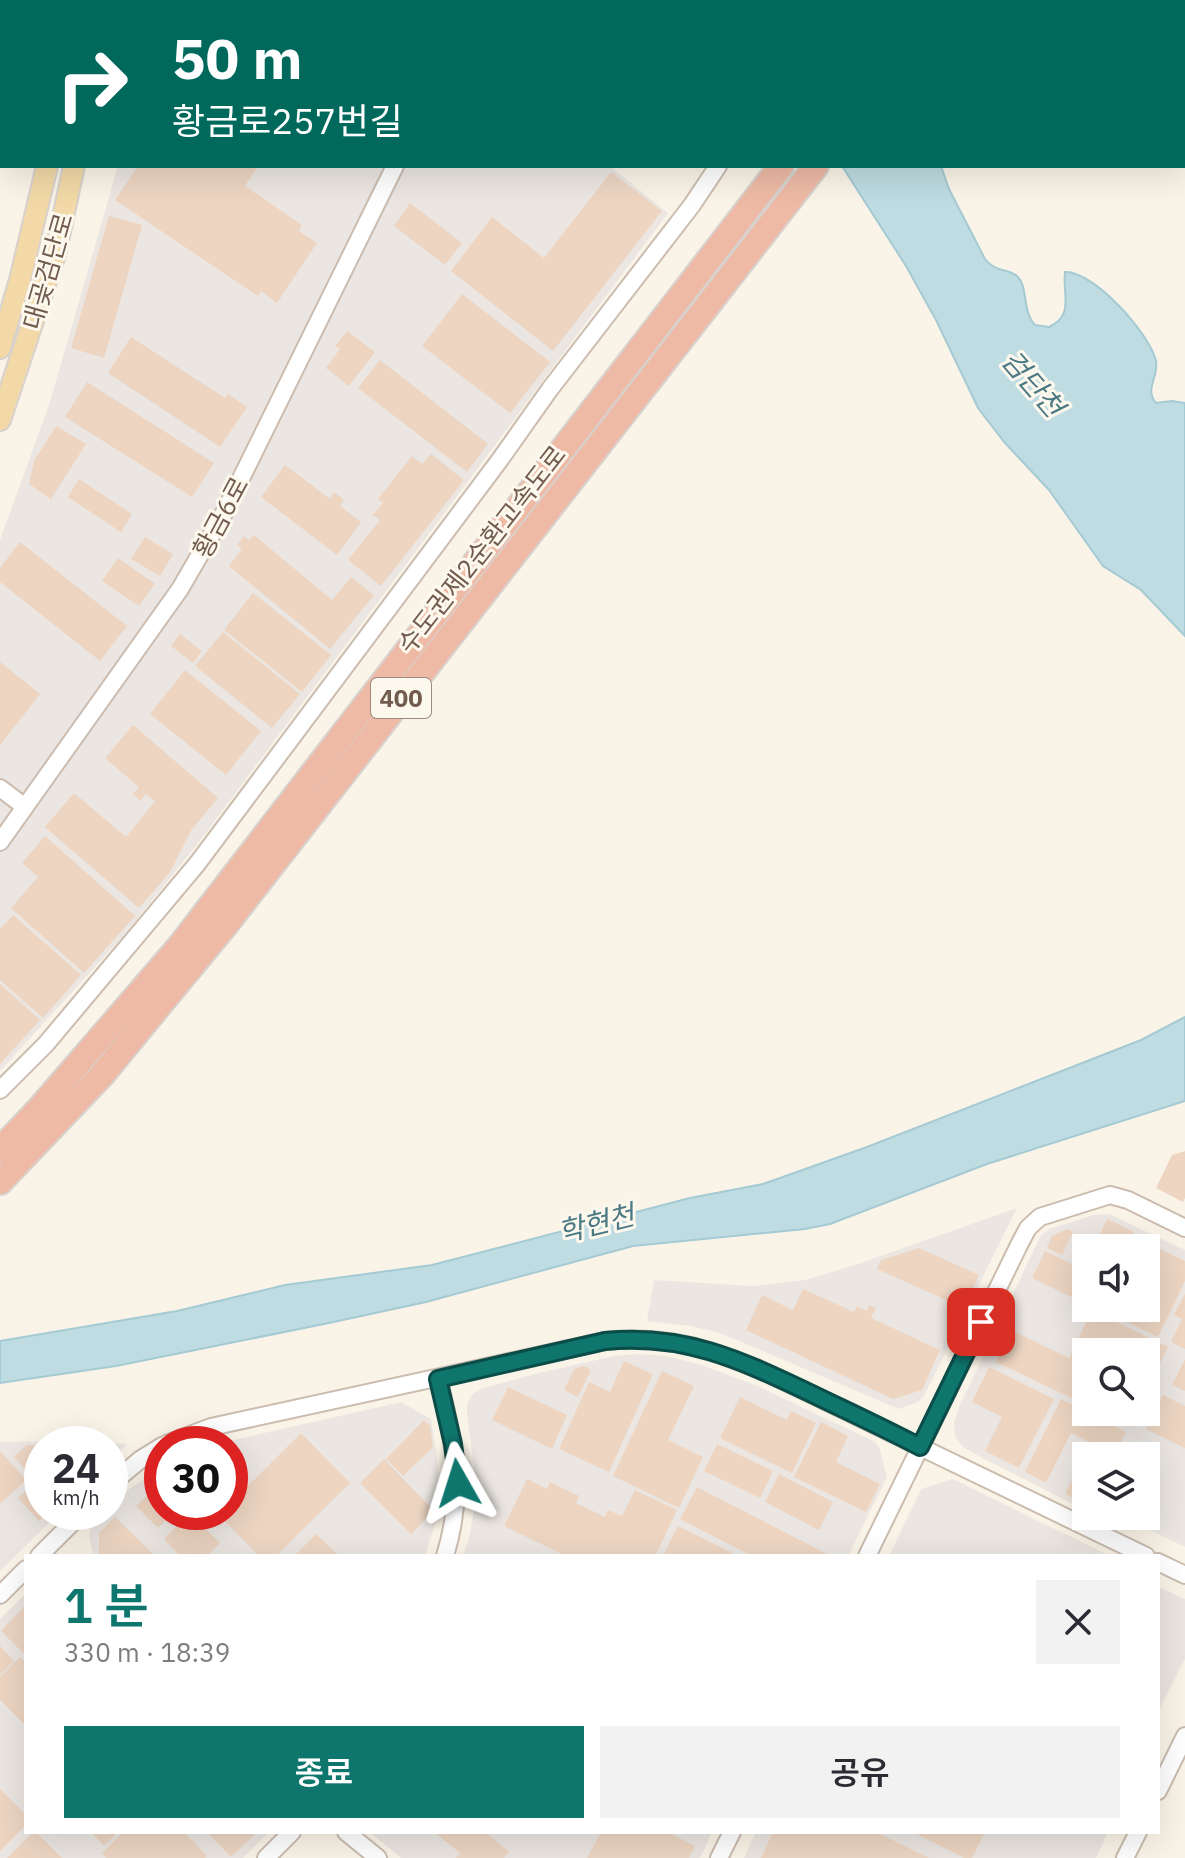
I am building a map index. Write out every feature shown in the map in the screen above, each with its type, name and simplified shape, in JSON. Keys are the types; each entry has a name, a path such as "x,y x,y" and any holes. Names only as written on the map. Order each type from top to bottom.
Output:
{"highway":[{"name":"수도권제2순환고속도로","path":"0,1182 102,1075 228,922 814,168"},
{"name":"수도권제2순환고속도로","path":"0,1150 179,947 776,173"}],"main road":[{"name":"대곶검단로","path":"0,348 47,168"},
{"name":"대곶검단로","path":"0,420 55,255 74,168"}],"street":[{"name":"황금6로","path":"0,842 192,571 394,168"},
{"path":"0,1090 63,1025 197,864 717,168"},
{"path":"0,788 25,807"},
{"path":"868,1554 1020,1243 1034,1221 1110,1195 1128,1200 1185,1228"},
{"path":"216,1426 605,1341 632,1338 674,1341 723,1354 763,1371 1142,1554"},
{"path":"438,1379 457,1474 456,1509 445,1554"},
{"path":"128,1470 144,1457"},
{"path":"50,1552 68,1530"},
{"path":"1160,1563 1185,1575"},
{"path":"0,1595 24,1571"},
{"path":"1160,1787 1185,1736"},
{"path":"266,1858 290,1834"},
{"path":"348,1834 378,1858"},
{"path":"719,1858 731,1834"},
{"path":"1125,1858 1137,1834"}],"shaded area":[{"path":"117,168 612,168 668,213 199,842 126,933 0,1071 0,540 49,405"},
{"path":"1017,1208 924,1396 918,1402 899,1409 720,1333 647,1321 654,1280 753,1286 805,1280"},
{"path":"1109,1214 1151,1234 1072,1234 1072,1322 1160,1322 1160,1238 1185,1250 1185,1547 1150,1530 1160,1530 1160,1442 1072,1442 1072,1504 975,1454 963,1447 955,1436 954,1423 959,1407 1041,1235 1049,1229 1094,1215"},
{"path":"614,1356 666,1356 699,1364 755,1385 875,1442 880,1449 887,1477 849,1554 464,1554 474,1509 475,1475 467,1414 467,1403 473,1394 483,1388"},
{"path":"401,1402 431,1419 439,1484 436,1520 426,1554 93,1554 90,1530 128,1530 129,1489 144,1479 144,1530 248,1530 248,1437"},
{"path":"0,1442 24,1442 24,1530 42,1530 0,1571"},
{"path":"953,1479 1106,1554 890,1554 921,1489"},
{"path":"1160,1588 1185,1599 1185,1659 1160,1708"},
{"path":"24,1595 24,1834 267,1834 243,1858 0,1858 0,1619"},
{"path":"372,1834 711,1834 700,1858 401,1858"},
{"path":"755,1834 1107,1834 1096,1858 744,1858"}],"water":[{"name":"검단천","path":"843,168 942,168 949,189 985,259 1021,281 1028,313 1035,325 1049,327 1062,316 1066,303 1065,272 1077,274 1091,282 1132,321 1152,349 1156,361 1151,393 1156,403 1185,403 1185,636 1141,590 1103,566 1049,490 1005,443 978,408 906,266"},
{"name":"학현천","path":"1185,1017 1185,1101 987,1164 830,1224 633,1246 426,1302 329,1323 116,1366 0,1383 0,1341 177,1311 285,1285 432,1265 690,1198 763,1184 867,1147 1141,1040"}],"building":[{"path":"137,168 257,168 245,186 302,225 299,231 317,243 277,303 261,291 258,296 115,200"},
{"path":"611,172 662,211 553,351 451,271 492,217 544,258"},
{"path":"410,203 462,243 445,265 394,226"},
{"path":"109,216 142,225 104,358 71,348"},
{"path":"462,294 550,362 510,413 422,346"},
{"path":"347,331 375,352 349,386 326,368 340,349 335,346"},
{"path":"131,337 225,398 228,394 247,407 220,447 108,373"},
{"path":"380,360 488,444 467,472 358,388"},
{"path":"87,382 214,463 192,497 65,417"},
{"path":"56,426 86,444 51,499 29,484 34,461"},
{"path":"431,454 464,480 381,586 348,560 380,520 373,515 383,503 378,499 412,456 422,464"},
{"path":"285,465 330,499 334,492 344,500 340,506 361,522 337,555 261,497"},
{"path":"79,479 132,514 121,532 68,497"},
{"path":"254,535 332,600 351,577 374,595 330,649 229,566 242,549 237,545 244,536 249,540"},
{"path":"145,537 173,554 160,576 131,559"},
{"path":"20,542 127,626 100,661 0,582 0,568"},
{"path":"118,558 155,584 139,606 102,581"},
{"path":"253,593 331,655 302,692 224,630"},
{"path":"223,632 300,694 272,728 195,666"},
{"path":"180,634 202,651 193,663 171,646"},
{"path":"0,662 40,694 0,745"},
{"path":"185,670 261,731 226,775 150,714"},
{"path":"133,725 218,798 192,829 170,872 139,908 45,827 74,793 126,837 155,801 146,794 140,801 133,794 139,787 105,758"},
{"path":"45,836 135,916 84,973 11,908 38,877 22,863"},
{"path":"13,915 81,975 43,1018 0,980 0,929"},
{"path":"0,984 40,1020 0,1064"},
{"path":"1185,1151 1183,1202 1156,1188 1172,1155"},
{"path":"1107,1219 1134,1232 1133,1234 1100,1234"},
{"path":"1067,1229 1073,1232 1062,1255 1047,1248 1052,1236"},
{"path":"919,1248 979,1275 964,1308 877,1269 881,1260"},
{"path":"1160,1249 1185,1261 1185,1281 1158,1337 1127,1322 1160,1322"},
{"path":"1045,1251 1072,1264 1072,1297 1032,1278"},
{"path":"803,1289 854,1312 857,1306 867,1311 869,1305 876,1308 871,1318 940,1350 922,1390 893,1399 746,1330 762,1295 793,1310"},
{"path":"1185,1294 1185,1349 1171,1342 1182,1319 1174,1315"},
{"path":"1086,1322 1117,1322 1150,1338 1079,1338"},
{"path":"1011,1330 1069,1358 1072,1352 1072,1398 996,1362"},
{"path":"1160,1343 1168,1347 1160,1364"},
{"path":"1185,1359 1185,1391 1172,1385"},
{"path":"624,1361 653,1374 609,1472 559,1449 589,1382 610,1392"},
{"path":"584,1366 591,1370 578,1397 564,1390 574,1369"},
{"path":"989,1367 1054,1399 1019,1468 985,1451 1002,1417 972,1402"},
{"path":"662,1371 694,1386 668,1440 703,1457 679,1508 613,1476"},
{"path":"508,1387 567,1415 552,1449 492,1420"},
{"path":"1163,1395 1185,1406 1185,1448 1146,1429 1148,1426 1160,1426 1160,1401"},
{"path":"740,1397 787,1420 791,1411 816,1423 792,1473 720,1438"},
{"path":"1061,1399 1072,1405 1072,1426 1114,1426 1126,1432 1121,1442 1089,1442 1071,1433 1046,1483 1025,1472"},
{"path":"424,1420 430,1426 433,1447 403,1476 386,1459"},
{"path":"821,1422 848,1436 836,1462 880,1484 866,1512 794,1477"},
{"path":"301,1433 350,1483 278,1554 257,1554 234,1530 248,1530 248,1486"},
{"path":"717,1444 773,1471 760,1498 704,1471"},
{"path":"24,1448 24,1468 14,1457"},
{"path":"0,1451 24,1478 24,1482 0,1504"},
{"path":"384,1459 434,1511 411,1534 360,1483"},
{"path":"779,1474 833,1502 819,1530 765,1502"},
{"path":"527,1479 547,1489 550,1482 579,1496 576,1503 605,1517 608,1510 622,1516 635,1490 677,1510 656,1554 562,1554 504,1526"},
{"path":"1072,1480 1072,1497 1065,1494"},
{"path":"697,1487 827,1554 748,1554 680,1519"},
{"path":"144,1498 144,1514 136,1506"},
{"path":"678,1526 734,1554 664,1554"},
{"path":"102,1530 128,1530 153,1554 99,1554 99,1533"},
{"path":"173,1530 207,1530 220,1543 209,1554 178,1554 164,1539"},
{"path":"316,1534 337,1554 296,1554"},
{"path":"24,1607 24,1654 1,1631"},
{"path":"0,1646 14,1661 0,1675"},
{"path":"20,1657 24,1660 24,1724 0,1700 0,1677"},
{"path":"0,1789 24,1813 24,1827 0,1851"},
{"path":"31,1834 38,1834 62,1858 7,1858"},
{"path":"93,1834 116,1834 104,1846"},
{"path":"121,1834 186,1834 207,1856 106,1858 102,1853"},
{"path":"209,1834 255,1834 231,1857"},
{"path":"436,1834 487,1834 509,1852 504,1858 456,1858 460,1853"},
{"path":"600,1834 671,1834 695,1846 689,1858 587,1858"},
{"path":"772,1834 880,1834 929,1858 761,1858"},
{"path":"917,1834 984,1834 972,1858 964,1858"}],"route":[{"path":"458,1483 457,1464 438,1379 605,1341 632,1338 674,1341 723,1354 763,1371 920,1447 981,1322"}]}
